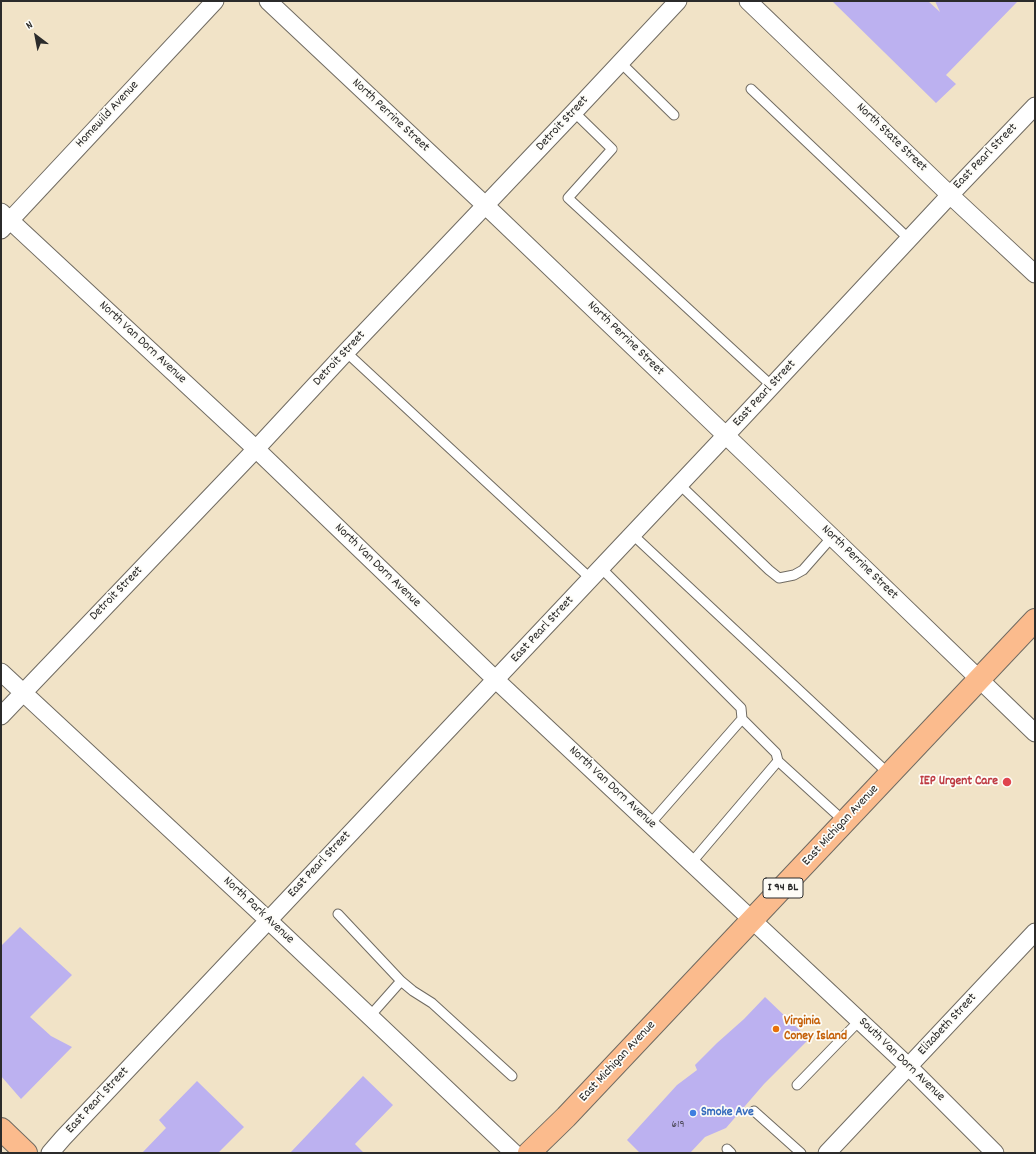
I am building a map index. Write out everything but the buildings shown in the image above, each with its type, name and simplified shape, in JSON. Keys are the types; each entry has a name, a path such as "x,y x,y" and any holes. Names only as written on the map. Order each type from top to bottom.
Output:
{"main road":[{"name":"East Michigan Avenue","path":"529,1153 571,1112 1035,620"},
{"path":"1,1129 26,1153"}],"street":[{"name":"Homewild Avenue","path":"4,221 215,1"},
{"name":"North Perrine Street","path":"268,1 485,205 1035,733"},
{"name":"Detroit Street","path":"1,716 256,449 678,1"},
{"name":"North State Street","path":"748,1 950,195 1035,274"},
{"name":"East Pearl Street","path":"50,1153 1035,106"},
{"name":"North Van Dorn Avenue","path":"4,221 256,449 496,680 753,919"},
{"name":"North Park Avenue","path":"1,672 268,920 514,1153"},
{"name":"South Van Dorn Avenue","path":"753,919 909,1067 995,1153"},
{"name":"Elizabeth Street","path":"827,1153 1035,932"}],"lane":[{"path":"620,62 674,115"},
{"path":"751,89 909,239"},
{"path":"574,112 612,149 568,198 772,386"},
{"path":"346,352 596,574 741,708 742,719 776,753 778,761 845,822"},
{"path":"680,484 779,578 794,575 803,570 832,537"},
{"path":"633,534 889,774"},
{"path":"650,824 742,719"},
{"path":"692,862 778,761"},
{"path":"338,914 401,981 413,991 432,1003 512,1076"},
{"path":"370,1016 401,981"},
{"path":"797,1085 860,1020"},
{"path":"754,1111 802,1153"}],"place":[{"name":"IEP Urgent Care","path":"1007,782"},
{"name":"Virginia Coney Island","path":"776,1029"},
{"name":"Smoke Ave","path":"693,1113"}]}
